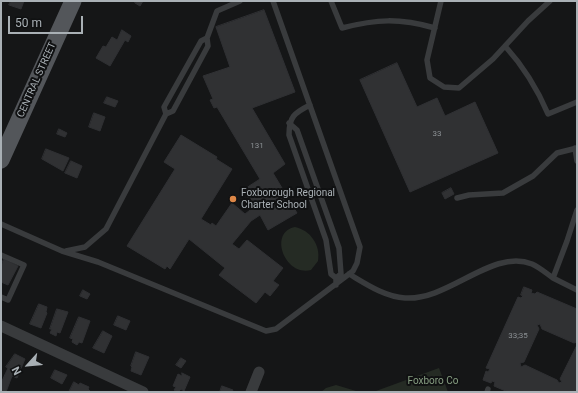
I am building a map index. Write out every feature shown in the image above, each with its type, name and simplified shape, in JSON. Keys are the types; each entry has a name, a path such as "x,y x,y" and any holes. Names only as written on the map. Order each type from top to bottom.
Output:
{"main road":[{"name":"CENTRAL STREET","path":"2,154 73,1"}],"street":[{"path":"1,326 143,392"},
{"path":"251,392 259,372"}],"lane":[{"path":"62,252 74,251 85,247 106,229 166,114 173,111 208,46 207,38 217,11 229,3 240,1"},
{"path":"1,224 62,252 98,262 266,331 276,329 336,285 349,274 357,263 360,247 272,1"},
{"path":"331,1 342,28 381,20 415,22 435,28"},
{"path":"441,1 427,60 430,78 444,87 459,88 493,59 528,21 550,1"},
{"path":"166,114 164,107 201,41 207,38"},
{"path":"505,46 524,68 536,87 548,114 577,102"},
{"path":"310,105 298,111 289,123 289,136 326,240 331,274 336,278"},
{"path":"289,123 298,130 339,248 341,274 336,278"},
{"path":"457,198 469,194 503,193 533,176 557,154 576,148 577,161"},
{"path":"553,278 577,210"},
{"path":"1,297 8,300 24,265 2,258"},
{"path":"349,274 384,293 404,298 426,297 494,264 513,260 532,264 553,278 577,290"},
{"path":"336,278 336,285"}],"green space":[{"path":"295,227 310,235 318,249 318,261 311,270 302,270 294,267 287,261 283,253 281,245 282,237 287,231"},
{"name":"Foxboro Co","path":"439,368 448,392 321,392 326,388 336,385 356,391 376,391"}],"building":[{"path":"11,1 24,1 21,9 9,5"},
{"path":"136,1 143,1 140,6 135,3"},
{"path":"264,10 295,92 252,108 285,164 273,173 297,213 268,230 260,215 251,221 232,244 239,249 247,240 283,268 273,281 279,285 270,296 265,292 256,303 219,275 225,268 189,239 170,269 167,266 165,269 127,246 175,169 164,162 181,135 217,157 216,159 232,169 201,219 211,225 212,223 216,226 232,203 245,214 254,207 243,190 260,179 217,107 214,108 210,100 213,99 203,76 230,67 216,27"},
{"path":"122,30 131,36 128,42 125,40 110,66 96,58 103,46 106,47 112,37 117,40"},
{"path":"397,63 417,107 437,98 445,116 475,102 498,153 410,192 360,80"},
{"path":"107,97 118,101 115,107 104,103"},
{"path":"94,113 105,117 100,131 89,127"},
{"path":"59,129 67,133 65,137 57,134"},
{"path":"46,149 69,158 63,171 42,159"},
{"path":"71,161 82,166 77,178 65,173"},
{"path":"451,188 454,194 445,199 442,193"},
{"path":"4,259 18,266 8,285 1,282 1,266"},
{"path":"524,287 532,290 531,293 535,294 537,292 577,309 577,342 574,343 542,329 540,324 537,325 539,329 524,362 520,363 521,367 525,365 557,380 559,383 562,382 560,379 577,345 577,392 508,392 494,386 495,382 492,381 491,383 483,380 486,371 488,372 490,369 486,368 518,297 521,298 523,296 521,295"},
{"path":"83,290 90,294 87,299 80,296"},
{"path":"39,304 47,307 47,313 41,328 30,324"},
{"path":"57,309 68,312 60,333 57,332 56,336 50,333 52,329 50,329"},
{"path":"118,316 130,321 126,330 114,325"},
{"path":"79,317 90,321 82,343 79,342 77,345 72,342 73,339 70,338"},
{"path":"103,331 112,336 104,353 93,348"},
{"path":"136,352 149,357 141,375 131,371 131,366"},
{"path":"15,354 25,359 17,378 12,376 6,392 1,392 1,383 8,368 6,367"},
{"path":"181,358 186,361 181,368 176,365"},
{"path":"55,370 67,375 62,384 51,378"},
{"path":"182,373 190,377 184,391 181,389 178,392 174,390 176,387 173,386 178,374 182,376"},
{"path":"74,382 79,385 80,383 89,387 88,389 91,392 69,392"},
{"path":"222,386 233,390 232,392 220,392"}],"place":[{"name":"Foxborough Regional Charter School","path":"233,199"}]}
